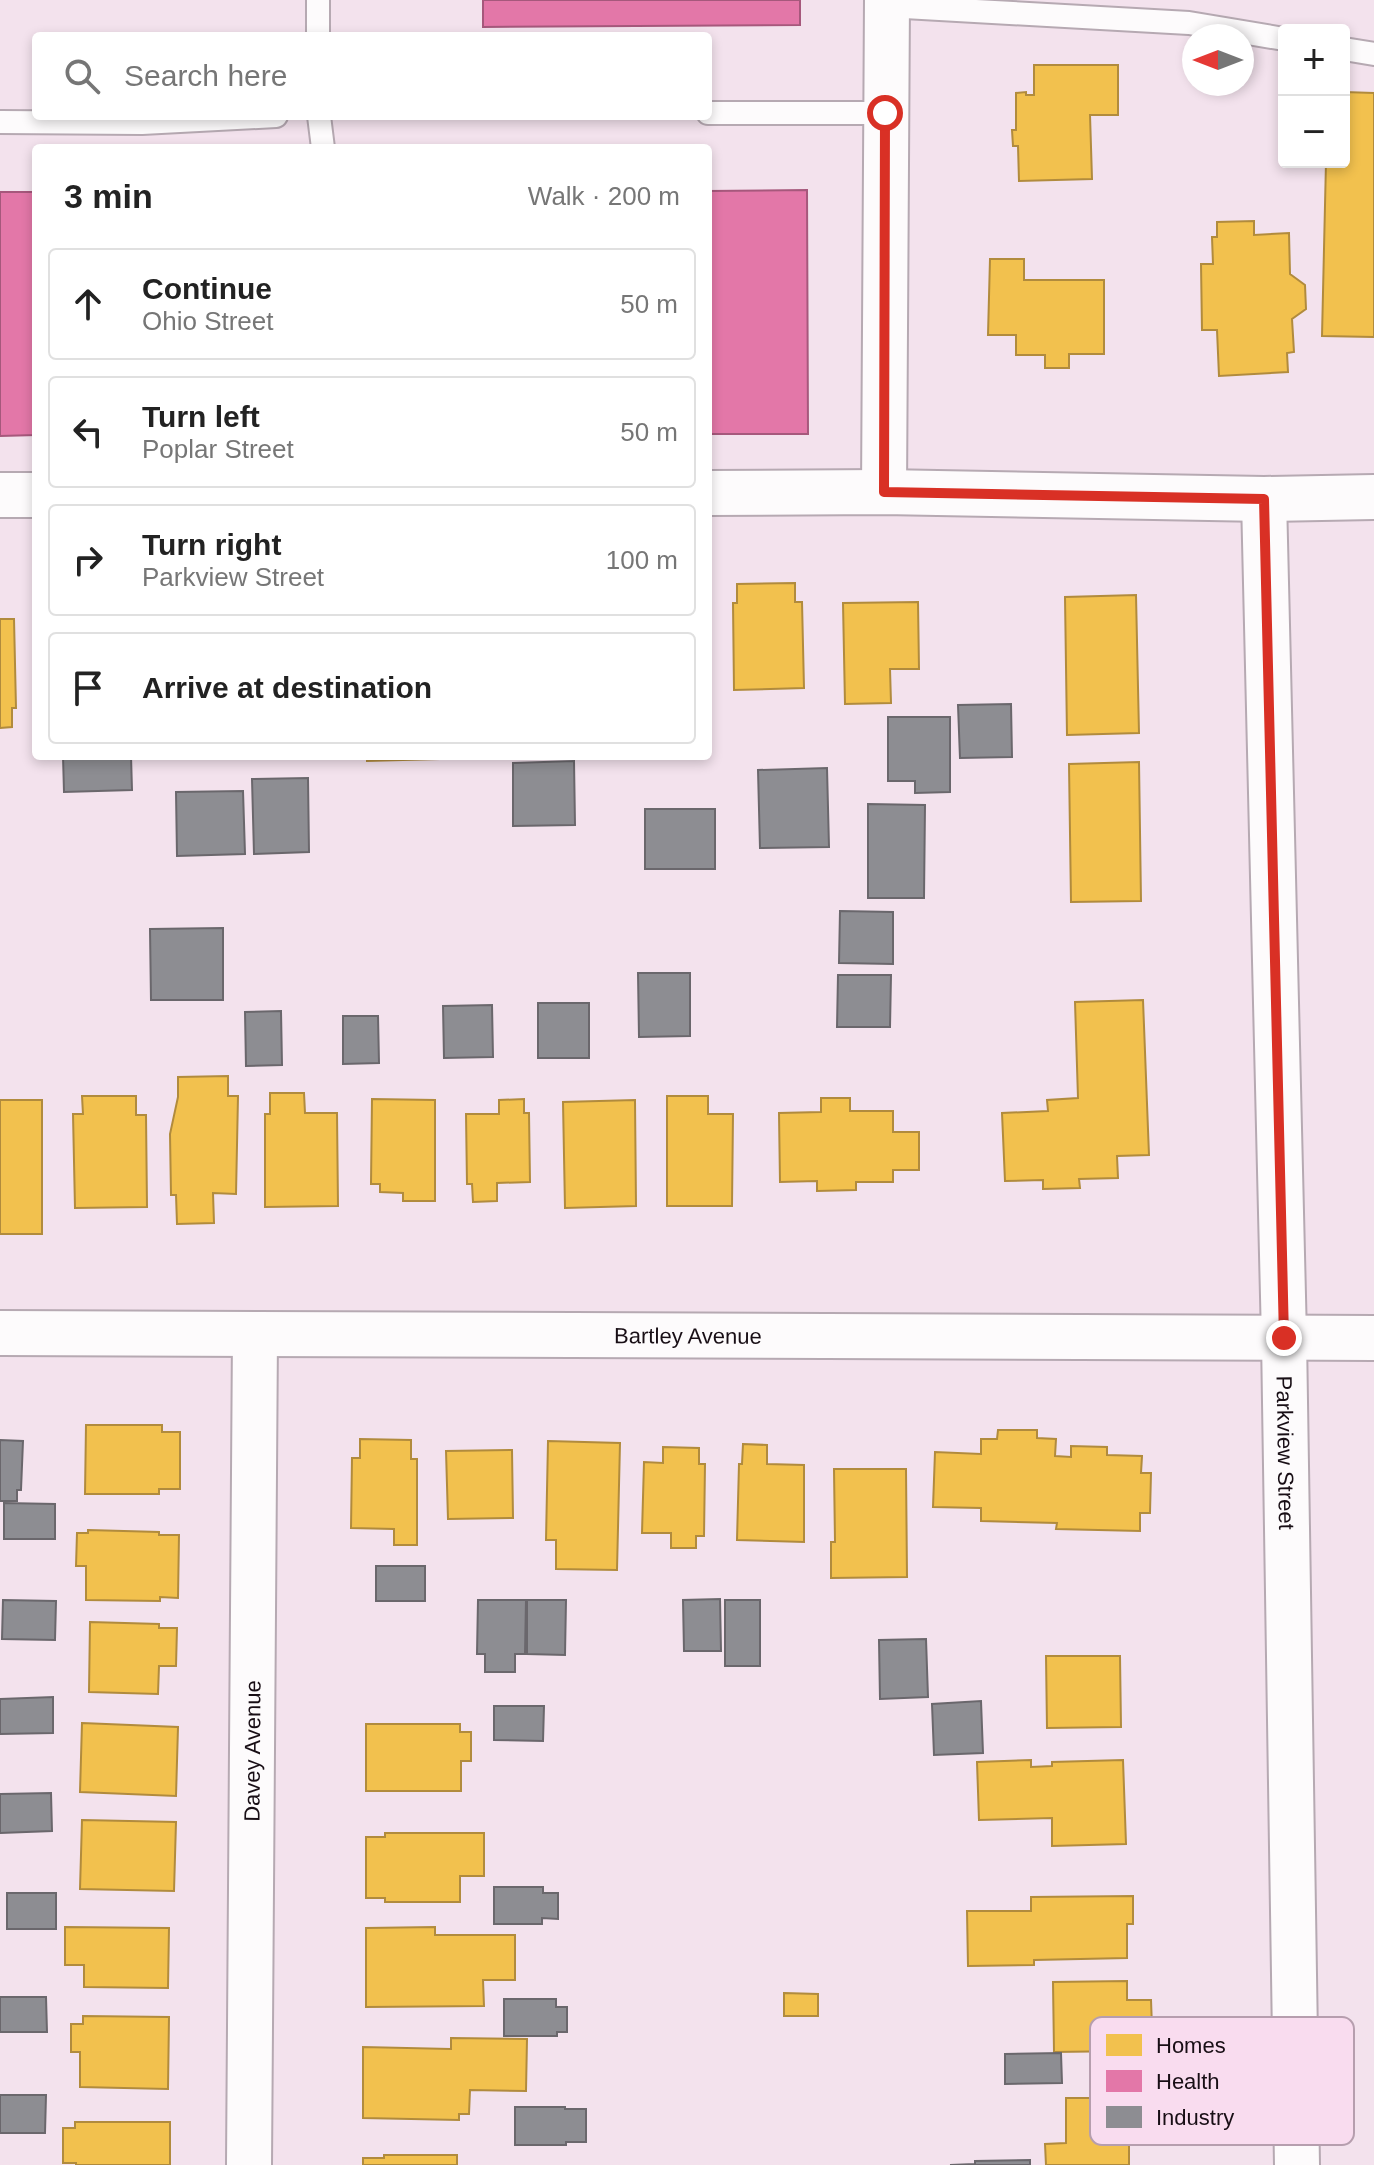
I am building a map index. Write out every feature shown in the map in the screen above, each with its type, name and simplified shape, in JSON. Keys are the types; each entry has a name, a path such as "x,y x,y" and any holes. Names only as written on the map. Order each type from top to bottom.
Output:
{"street":[{"path":"884,492 887,3"},
{"path":"712,493 884,492 1264,499 1374,497"},
{"path":"0,495 32,495"},
{"name":"Parkview Street","path":"1264,499 1284,1338 1295,2017"},
{"name":"Bartley Avenue","path":"0,1333 1374,1338"},
{"name":"Davey Avenue","path":"249,2165 255,1335"},
{"name":"Parkview Street","path":"1297,2145 1297,2165"}],"lane":[{"path":"318,0 318,32"},
{"path":"887,3 1189,23 1278,38"},
{"path":"1350,50 1374,54"},
{"path":"712,113 885,113"},
{"path":"0,122 142,123 199,120"},
{"path":"320,120 322,144"}],"building: Homes":[{"path":"1034,65 1118,65 1118,115 1090,115 1092,179 1019,181 1018,146 1013,146 1012,130 1016,130 1016,93 1034,95"},
{"path":"1350,92 1374,93 1374,337 1322,336 1326,168 1350,168"},
{"path":"1254,221 1254,235 1289,233 1290,274 1305,285 1306,309 1292,319 1294,352 1287,353 1288,372 1219,376 1217,330 1202,330 1201,264 1213,264 1212,237 1217,237 1217,222"},
{"path":"990,259 1024,259 1024,280 1104,280 1104,354 1069,354 1069,368 1045,368 1045,355 1016,355 1016,335 988,335"},
{"path":"795,583 795,602 802,602 804,688 734,690 733,603 737,603 737,584"},
{"path":"1136,595 1139,733 1067,735 1065,597"},
{"path":"918,602 919,669 890,669 891,703 845,704 843,603"},
{"path":"0,619 14,619 16,708 12,708 12,727 0,728"},
{"path":"1139,762 1141,901 1071,902 1069,764"},
{"path":"1143,1000 1149,1155 1117,1156 1118,1178 1079,1179 1080,1188 1043,1189 1043,1180 1005,1181 1002,1113 1048,1111 1047,1100 1078,1098 1075,1002"},
{"path":"228,1076 228,1096 238,1096 236,1194 213,1193 214,1223 177,1224 176,1195 171,1195 170,1134 178,1097 178,1077"},
{"path":"270,1093 304,1093 305,1113 337,1113 338,1206 265,1207 265,1114 270,1114"},
{"path":"82,1096 136,1096 136,1115 146,1115 147,1207 75,1208 73,1114 83,1114"},
{"path":"667,1096 708,1096 708,1114 733,1114 732,1206 667,1206"},
{"path":"821,1098 850,1098 850,1111 893,1111 893,1132 919,1132 919,1170 893,1170 893,1182 856,1182 856,1190 817,1191 817,1181 780,1182 779,1113 821,1112"},
{"path":"372,1099 435,1100 435,1201 403,1201 403,1193 380,1192 380,1184 371,1184"},
{"path":"524,1099 524,1113 529,1113 530,1182 497,1183 497,1201 473,1202 472,1184 467,1184 466,1114 499,1114 499,1100"},
{"path":"0,1100 42,1100 42,1234 0,1234"},
{"path":"635,1100 636,1206 565,1208 563,1102"},
{"path":"86,1425 162,1425 162,1432 180,1432 180,1489 159,1489 159,1494 85,1494"},
{"path":"998,1430 1037,1430 1037,1438 1056,1439 1055,1456 1071,1457 1071,1446 1107,1447 1107,1455 1142,1456 1141,1473 1151,1473 1150,1513 1140,1513 1140,1531 1056,1529 1057,1523 981,1521 981,1508 933,1507 935,1452 981,1454 981,1439 997,1439"},
{"path":"360,1439 411,1440 411,1459 417,1459 417,1545 394,1545 394,1529 351,1528 352,1458 360,1458"},
{"path":"548,1441 620,1443 617,1570 556,1569 556,1540 546,1540"},
{"path":"743,1444 767,1445 767,1464 804,1465 804,1542 737,1540 739,1464 742,1464"},
{"path":"663,1447 699,1448 699,1464 705,1464 704,1536 696,1536 696,1548 671,1548 671,1533 642,1533 644,1462 663,1463"},
{"path":"512,1450 513,1518 448,1519 446,1451"},
{"path":"834,1469 906,1469 907,1577 831,1578 831,1542 835,1542"},
{"path":"88,1530 179,1535 178,1598 160,1597 160,1601 86,1600 86,1566 76,1566 77,1533 88,1533"},
{"path":"90,1622 159,1624 159,1628 177,1628 176,1666 159,1666 158,1694 89,1692"},
{"path":"1046,1656 1120,1656 1121,1727 1047,1728"},
{"path":"82,1723 178,1727 176,1796 80,1792"},
{"path":"366,1724 460,1724 460,1732 471,1732 471,1761 461,1761 461,1791 366,1791"},
{"path":"1031,1760 1031,1767 1052,1766 1052,1762 1123,1760 1126,1844 1052,1846 1052,1818 979,1820 977,1762"},
{"path":"82,1820 176,1822 174,1891 80,1889"},
{"path":"385,1833 484,1833 484,1876 460,1876 460,1902 385,1902 385,1898 366,1898 366,1837 385,1837"},
{"path":"1133,1896 1133,1924 1127,1924 1127,1958 1034,1960 1034,1965 968,1966 967,1911 1031,1911 1031,1897"},
{"path":"65,1927 169,1928 168,1988 84,1987 84,1965 65,1965"},
{"path":"435,1927 435,1935 515,1935 515,1980 483,1980 484,2006 366,2007 366,1928"},
{"path":"1127,1981 1127,2000 1151,2000 1152,2017 1090,2017 1090,2052 1054,2052 1053,1982"},
{"path":"784,1993 818,1994 818,2016 784,2016"},
{"path":"83,2016 169,2017 168,2089 80,2087 80,2052 71,2052 71,2024 83,2024"},
{"path":"451,2038 527,2039 526,2091 470,2090 469,2114 459,2114 459,2120 363,2118 363,2047 451,2049"},
{"path":"1066,2098 1090,2098 1090,2145 1129,2145 1129,2165 1046,2165 1045,2144 1066,2143"},
{"path":"75,2122 170,2122 170,2165 63,2163 63,2128 75,2128"},
{"path":"384,2155 457,2155 457,2165 363,2165 363,2158 384,2158"}],"building: Health":[{"path":"483,0 800,0 800,25 483,27"},
{"path":"807,190 808,434 712,434 712,191"},
{"path":"0,192 32,192 32,435 0,436"}],"building: Industry":[{"path":"1011,704 1012,757 960,758 958,705"},
{"path":"888,717 950,717 950,792 915,793 915,781 888,781"},
{"path":"63,760 131,760 132,790 64,792"},
{"path":"574,761 575,825 513,826 513,763"},
{"path":"827,768 829,847 760,848 758,770"},
{"path":"308,778 309,852 254,854 252,779"},
{"path":"243,791 245,854 177,856 176,792"},
{"path":"868,804 925,805 924,898 868,898"},
{"path":"645,809 715,809 715,869 645,869"},
{"path":"840,911 893,912 893,964 839,963"},
{"path":"223,928 223,1000 151,1000 150,929"},
{"path":"638,973 690,973 690,1036 639,1037"},
{"path":"838,975 891,975 890,1027 837,1027"},
{"path":"538,1003 589,1003 589,1058 538,1058"},
{"path":"492,1005 493,1057 444,1058 443,1006"},
{"path":"281,1011 282,1065 246,1066 245,1012"},
{"path":"343,1016 378,1016 379,1063 343,1064"},
{"path":"0,1440 23,1441 21,1490 17,1490 17,1501 0,1501"},
{"path":"4,1503 55,1504 55,1539 4,1539"},
{"path":"376,1566 425,1566 425,1601 376,1601"},
{"path":"720,1599 721,1651 684,1651 683,1600"},
{"path":"3,1600 56,1601 55,1640 2,1639"},
{"path":"478,1600 526,1600 525,1654 515,1654 515,1672 485,1672 485,1654 477,1654"},
{"path":"527,1600 566,1600 565,1655 527,1654"},
{"path":"725,1600 760,1600 760,1666 725,1666"},
{"path":"926,1639 928,1697 880,1699 879,1640"},
{"path":"53,1697 53,1733 0,1734 0,1699"},
{"path":"981,1701 983,1753 934,1755 932,1704"},
{"path":"494,1706 544,1706 543,1741 494,1740"},
{"path":"51,1793 52,1831 0,1833 0,1794"},
{"path":"494,1887 543,1887 543,1893 558,1893 558,1919 542,1918 542,1924 494,1924"},
{"path":"7,1893 56,1893 56,1929 7,1929"},
{"path":"0,1997 46,1997 47,2032 0,2032"},
{"path":"504,1999 556,1999 556,2007 567,2007 567,2032 557,2032 557,2036 504,2036"},
{"path":"1061,2053 1062,2083 1005,2084 1005,2054"},
{"path":"0,2095 46,2095 45,2133 0,2133"},
{"path":"515,2107 586,2109 586,2142 515,2145"},
{"path":"1030,2160 1030,2165 950,2165 975,2164 975,2161"}],"route":[{"path":"885,113 884,492 1264,499 1284,1338"}]}
